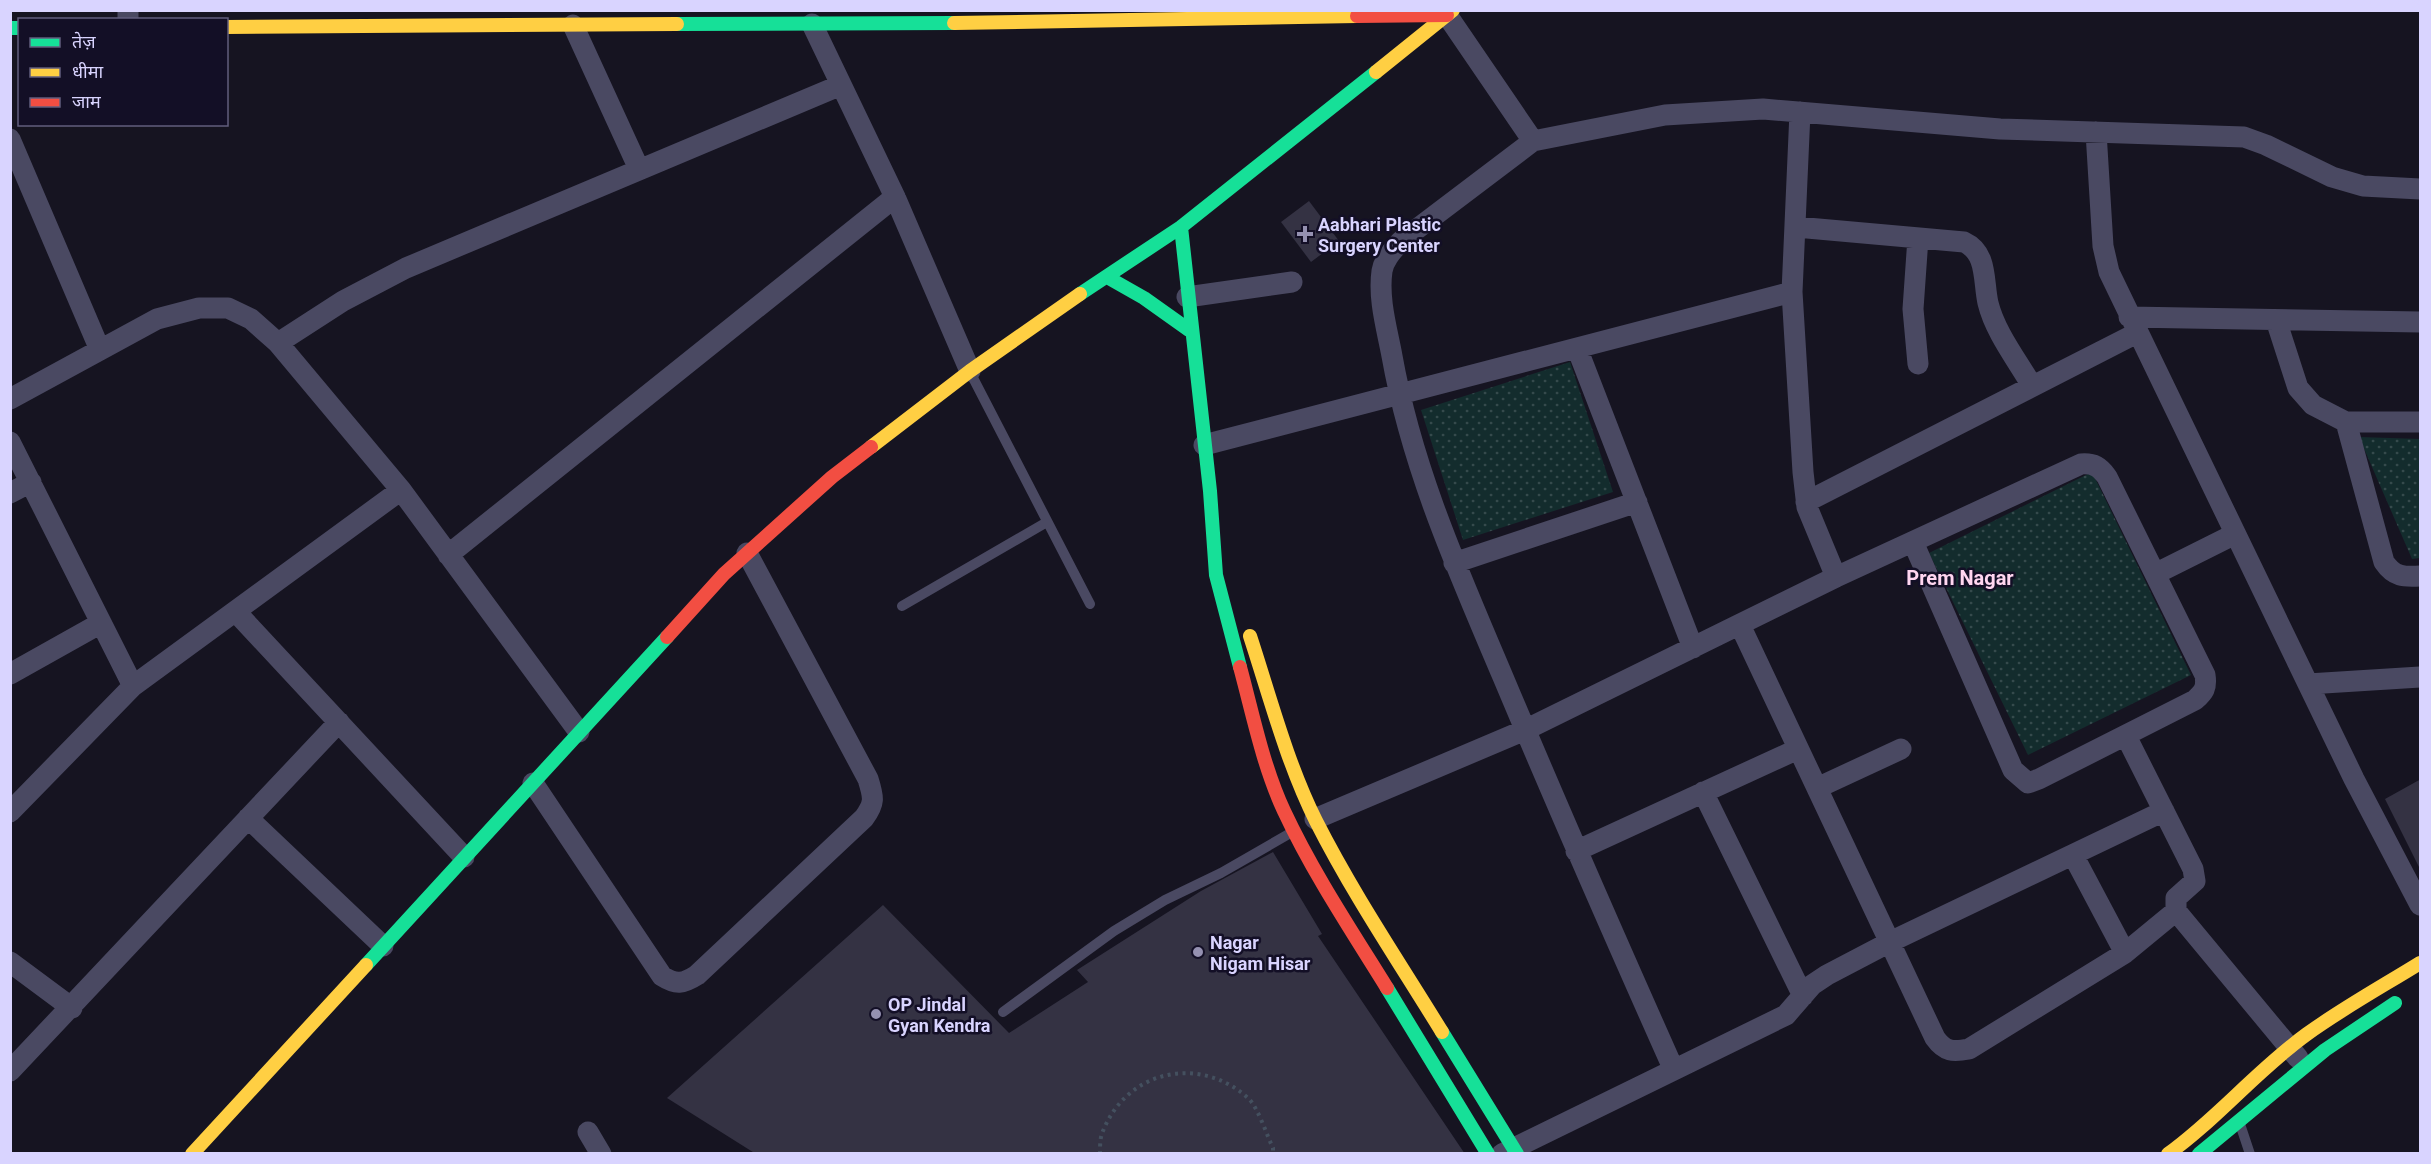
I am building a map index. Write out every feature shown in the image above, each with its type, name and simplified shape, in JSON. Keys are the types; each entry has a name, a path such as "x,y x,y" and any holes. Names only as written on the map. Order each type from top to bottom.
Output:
{"street":[{"path":"228,27 812,24 1450,13"},
{"path":"1450,13 1533,141"},
{"path":"192,1154 724,574 747,553 832,477 970,371 1181,227 1450,13"},
{"path":"812,24 895,197 970,371"},
{"path":"573,25 639,169"},
{"path":"278,344 344,301 406,268 841,85"},
{"path":"1673,1068 1576,851 1428,495 1399,394 1381,295 1382,269 1389,255 1401,241 1533,141 1665,115 1763,109 2000,129 2244,137 2266,145 2332,177 2362,186 2421,189"},
{"path":"1800,112 1792,292 1806,502 1818,537 1836,577"},
{"path":"2096,132 2103,246 2109,272 2354,779 2421,905"},
{"path":"10,139 100,350"},
{"path":"448,555 895,197"},
{"path":"1181,227 1218,587 1264,755 1283,809 1304,825 1356,893 1511,1152 1673,1068 1786,1015 1812,985 1890,942 2164,811"},
{"path":"1796,227 1964,242 1974,246 1981,259 1988,304 1996,326 2032,386"},
{"path":"1917,238 1913,309 1918,364"},
{"path":"1107,277 1144,298 1190,330"},
{"path":"1187,297 1292,282"},
{"path":"1204,445 1792,292"},
{"path":"10,399 157,319 199,308 228,308 251,319 278,344 401,490 579,732"},
{"path":"2276,320 2298,388 2313,405 2346,422 2421,422"},
{"path":"1806,502 2032,386 2133,325 2276,320 2421,322"},
{"path":"1577,348 1693,648"},
{"path":"2346,422 2384,562 2397,576 2421,576"},
{"path":"10,442 133,686"},
{"path":"1304,825 1525,730 1836,577 2081,464 2092,464 2101,469 2107,477 2205,675 2207,685 2204,693 2126,736 2028,783 2019,778 2013,770 1913,542"},
{"path":"10,493 31,482"},
{"path":"10,812 133,686 401,490"},
{"path":"1210,494 1228,556"},
{"path":"1454,562 1637,502"},
{"path":"2155,574 2235,534"},
{"path":"533,783 662,976 673,983 685,983 697,975 864,818 872,807 872,794 868,779 747,553"},
{"path":"236,612 464,857"},
{"path":"1245,619 1287,746 1304,825 1319,878 1488,1154"},
{"path":"10,674 101,622"},
{"path":"1740,625 1935,1038 1942,1048 1953,1052 1969,1049 2125,953 2176,911"},
{"path":"2308,684 2421,677"},
{"path":"10,1071 72,1008 339,722"},
{"path":"2126,736 2195,875 2195,881 2191,886 2176,898 2176,911 2305,1066"},
{"path":"1576,851 1798,748"},
{"path":"1817,788 1901,749"},
{"path":"1703,792 1803,996"},
{"path":"248,818 383,946"},
{"path":"2073,855 2125,953"},
{"path":"10,962 72,1008"},
{"path":"2168,1154 2186,1141 2236,1093 2307,1034 2421,963"},
{"path":"2199,1154 2305,1066 2403,998"},
{"path":"588,1132 601,1154"}],"lane":[{"path":"970,371 1090,604"},
{"path":"902,606 1047,522"},
{"path":"1003,1012 1114,931 1165,900 1221,873 1304,825"},
{"path":"2239,1120 2250,1154"}],"path":[{"path":"1100,1154 1102,1131 1123,1098 1143,1083 1181,1072 1219,1078 1250,1100 1274,1148 1273,1154"}],"green space":[{"path":"1570,362 1613,492 1463,540 1421,410"},
{"path":"2359,437 2420,439 2420,558 2412,559"},
{"path":"2092,472 2191,675 2028,755 1929,553"}],"building":[{"path":"1309,201 1339,241 1311,262 1281,222"},
{"path":"2421,779 2421,871 2385,799"},
{"name":"OP Jindal Gyan Kendra","path":"1273,852 1322,934 1318,936 1465,1154 756,1154 667,1098 883,905 1009,1033 1088,982 1077,970 1201,891"}],"traffic: fast":[{"path":"677,24 954,23"},
{"path":"10,28 18,28"},
{"path":"1080,294 1181,227 1376,72"},
{"path":"1181,227 1210,491 1216,575 1240,667"},
{"path":"1107,277 1144,298 1189,330"},
{"path":"366,965 667,637"},
{"path":"1387,988 1488,1154"},
{"path":"2199,1154 2325,1050 2395,1003"},
{"path":"1442,1032 1517,1154"}],"traffic: slow":[{"path":"1376,72 1453,10"},
{"path":"954,23 1357,16"},
{"path":"228,27 677,24"},
{"path":"871,447 970,371 1080,294"},
{"path":"1250,636 1288,753 1316,821 1361,901 1442,1032"},
{"path":"2168,1154 2307,1034 2420,963"},
{"path":"192,1154 366,965"}],"traffic: jam":[{"path":"1357,16 1447,15"},
{"path":"667,637 724,574 832,477 871,447"},
{"path":"1240,667 1264,758 1284,811 1320,879 1387,988"}],"place":[{"name":"Aabhari Plastic Surgery Center","path":"1305,234"},
{"name":"Nagar Nigam Hisar","path":"1198,952"},
{"name":"OP Jindal Gyan Kendra","path":"876,1014"}],"district":[{"name":"Prem Nagar","path":"1960,578"}]}
